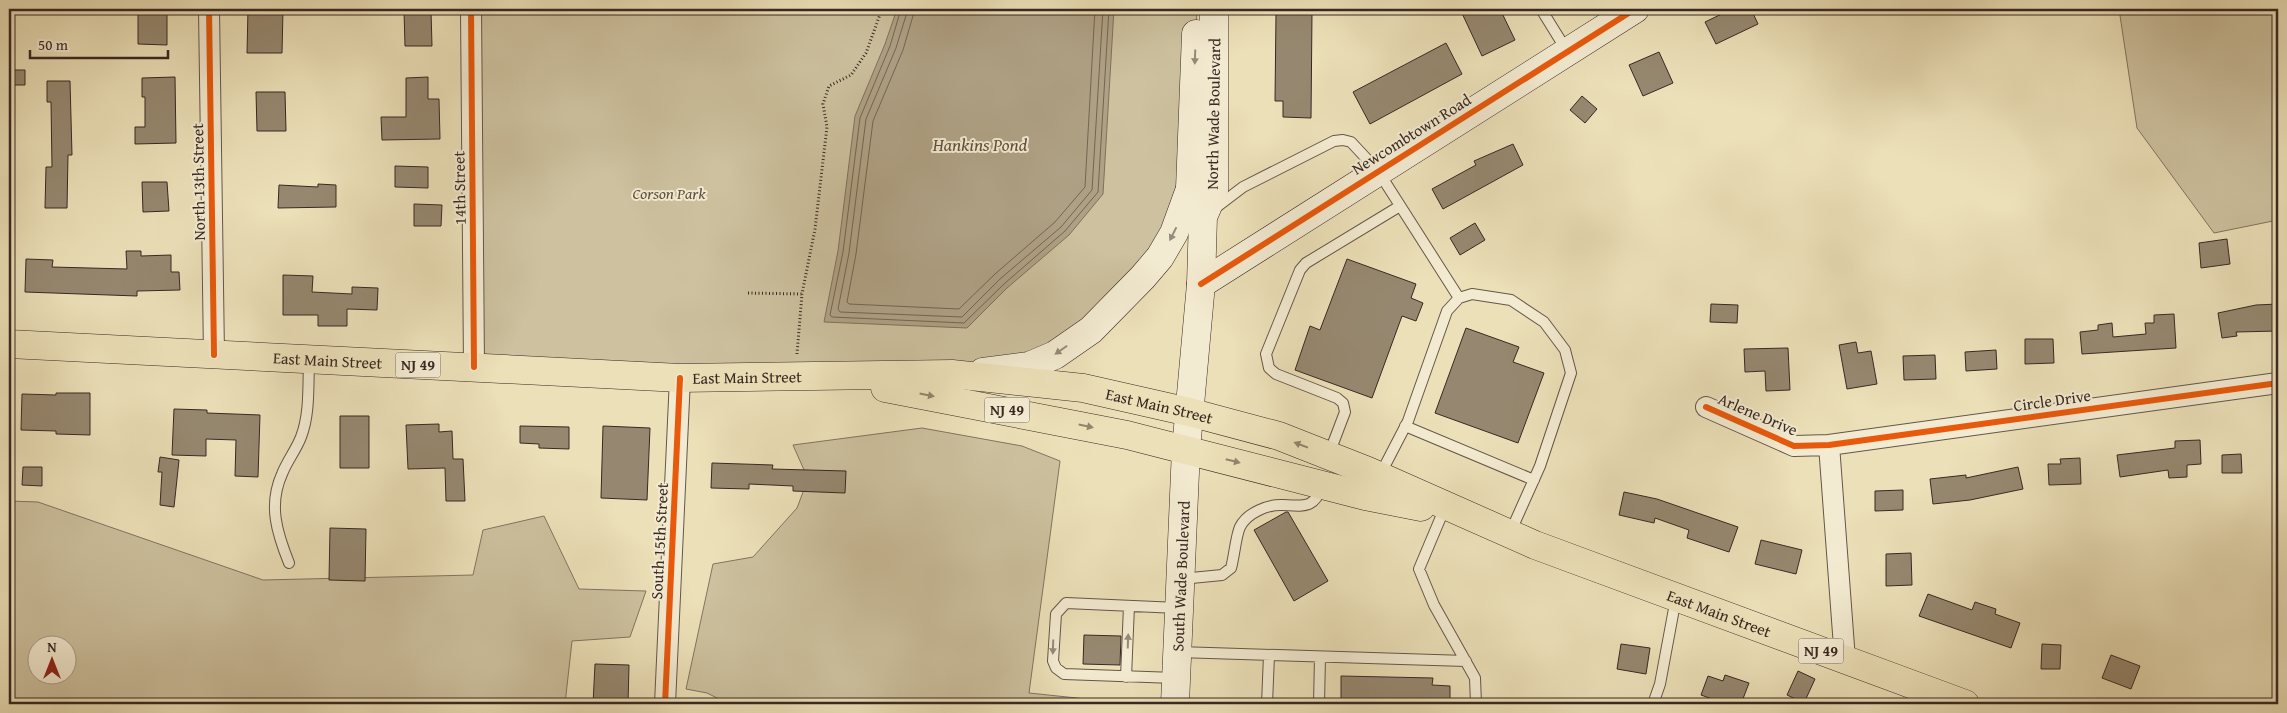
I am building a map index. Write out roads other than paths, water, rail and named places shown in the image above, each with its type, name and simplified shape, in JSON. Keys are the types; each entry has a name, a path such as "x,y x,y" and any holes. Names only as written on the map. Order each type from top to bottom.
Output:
{"highway":[{"name":"East Main Street","path":"9,344 680,378 827,378 952,374 1082,388 1189,412 1279,436 1601,571 1965,704"},
{"name":"East Main Street","path":"827,378 1034,416 1186,449 1365,496 1474,518"}],"main road":[{"name":"North Wade Boulevard","path":"1197,9 1190,189 1203,217"},
{"name":"North Wade Boulevard","path":"1186,449 1201,284 1203,217 1214,191 1214,9"},
{"name":"Newcombtown Road","path":"1201,284 1635,9"},
{"path":"952,374 1029,366 1054,355 1091,330 1160,257 1174,233 1190,189"},
{"name":"South Wade Boulevard","path":"1175,691 1186,449"}],"street":[{"name":"North 13th Street","path":"209,9 214,355"},
{"name":"14th Street","path":"471,9 474,367"},
{"name":"South 15th Street","path":"665,704 680,378"},
{"name":"Circle Drive","path":"1829,445 2278,383"},
{"name":"Arlene Drive","path":"1706,407 1794,446 1829,445"},
{"path":"1829,445 1845,660"}],"lane":[{"path":"1541,9 1568,52"},
{"path":"1203,217 1243,187 1334,141 1343,140 1351,142 1378,172 1459,298"},
{"path":"1328,456 1345,412 1343,403 1337,398 1276,374 1269,368 1266,354 1295,280 1306,263 1400,206"},
{"path":"1380,477 1405,426 1447,312 1459,298 1472,294 1511,300 1544,322 1565,350 1571,373 1534,480 1510,534"},
{"path":"289,563 276,524 274,504 282,473 302,436 305,422 309,360"},
{"path":"1405,426 1534,480"},
{"path":"1180,580 1222,575 1231,568 1239,528 1246,518 1261,510 1281,505 1302,507 1311,503 1319,496 1322,484"},
{"path":"1443,512 1419,569 1434,605 1475,678 1476,704"},
{"path":"1653,704 1663,669 1676,597"},
{"path":"1175,691 1126,677 1064,674 1056,668 1053,661 1054,622 1056,614 1066,603 1179,608"},
{"path":"1126,677 1129,606"},
{"path":"1177,652 1466,661"},
{"path":"1267,704 1269,655"},
{"path":"1319,704 1320,657"}],"water":[{"name":"Hankins Pond","path":"897,9 1114,9 1103,194 1069,235 1007,288 967,328 824,322 838,251 855,116 885,44"}],"park label":[{"name":"Corson Park","path":"669,193"}]}
